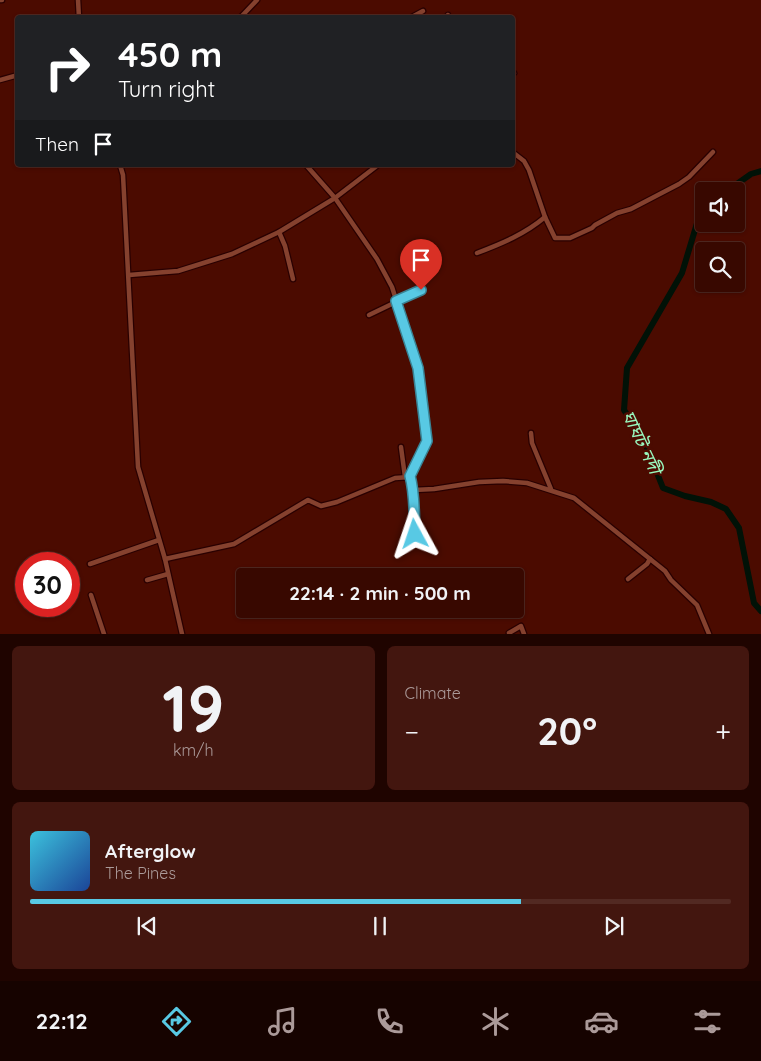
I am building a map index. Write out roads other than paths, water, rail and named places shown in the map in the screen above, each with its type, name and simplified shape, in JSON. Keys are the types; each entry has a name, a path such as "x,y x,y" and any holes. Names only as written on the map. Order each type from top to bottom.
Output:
{"street":[{"path":"78,0 79,15"},
{"path":"243,15 257,0"},
{"path":"415,15 422,11"},
{"path":"0,80 15,76"},
{"path":"515,154 524,161 529,170 545,217 555,238 570,238 679,184 689,177 713,152"},
{"path":"121,167 123,175 129,275 138,467 165,559 182,634"},
{"path":"308,167 335,198 377,259 392,287 418,368 427,441 408,477"},
{"path":"129,275 178,271 232,254 279,232 335,198 375,167"},
{"path":"477,253 508,241 545,217"},
{"path":"279,232 285,246 293,279"},
{"path":"368,315 421,290"},
{"path":"531,433 532,443 550,489"},
{"path":"401,447 408,477 414,490 412,501 415,534"},
{"path":"165,559 234,544 308,500 321,506 337,502 395,478 408,477"},
{"path":"414,490 503,481 527,483 574,498 650,558 697,606 709,634"},
{"path":"90,564 159,540"},
{"path":"628,579 647,564 650,558"},
{"path":"147,580 168,574"},
{"path":"91,594 104,634"},
{"path":"509,633 521,626 524,634"}],"waterway":[{"name":"ঘাঘট নদী","path":"740,182 751,174 761,171"},
{"name":"ঘাঘট নদী","path":"695,230 682,273 627,368 624,410 643,438 663,488 685,496 711,502 726,509 739,528 754,603 761,611"}]}
